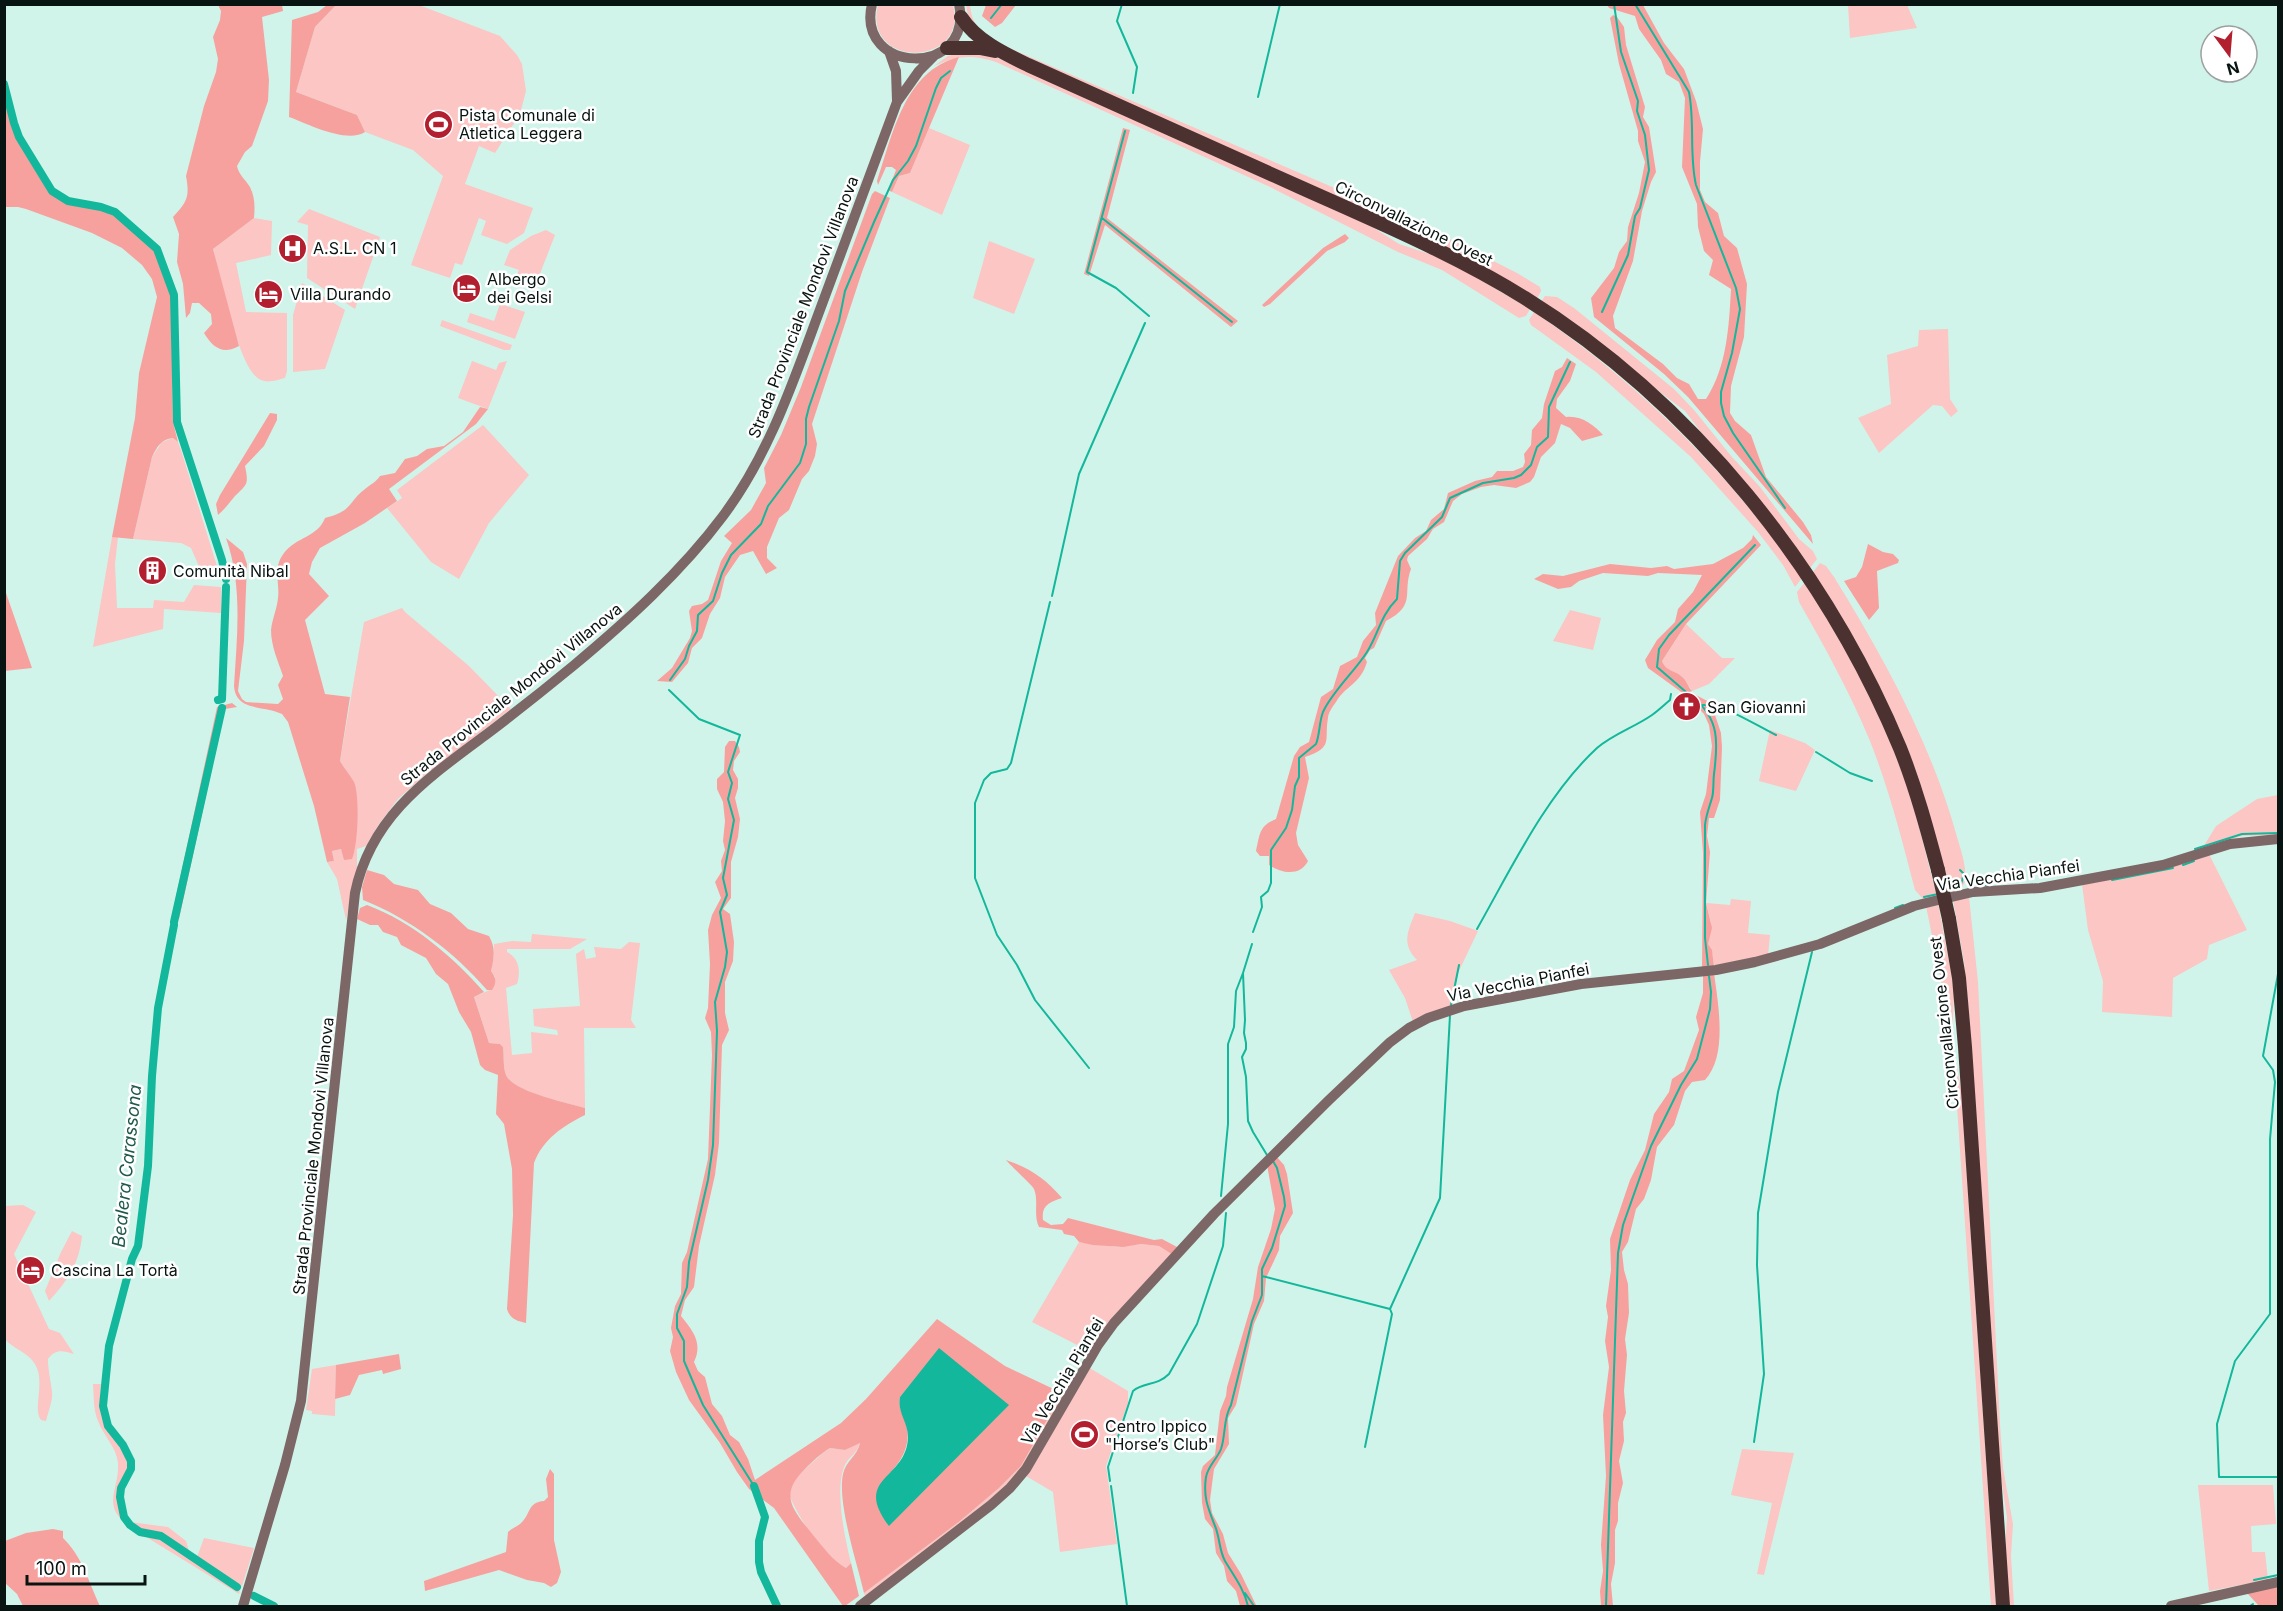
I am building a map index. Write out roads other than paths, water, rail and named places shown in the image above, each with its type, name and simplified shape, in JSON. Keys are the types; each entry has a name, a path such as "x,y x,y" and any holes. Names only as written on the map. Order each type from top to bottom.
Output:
{"highway":[{"path":"960,10 967,26 1005,54"},
{"path":"947,48 980,48 1005,54"},
{"name":"Circonvallazione Ovest","path":"1005,54 1429,245 1549,313 1617,365 1696,438 1756,506 1804,568 1863,669 1896,741 1921,808 1949,919 1959,978 1965,1047 2003,1606"}],"main road":[{"path":"872,4 872,26 876,36 889,51 901,58 913,60 934,56 947,48 955,37 960,10"},
{"name":"Strada Provinciale Mondovì Villanova","path":"889,51 896,71 897,102"},
{"name":"Strada Provinciale Mondovì Villanova","path":"243,1606 285,1465 301,1401 351,929 357,887 366,860 384,825 408,796 575,664 637,610 705,539 739,494 754,469 788,397 897,102 919,71 934,56"},
{"name":"Via Vecchia Pianfei","path":"860,1606 960,1530 1015,1484 1106,1333 1196,1233 1265,1163 1389,1043 1408,1028 1444,1011 1599,981 1716,970 1755,962 1820,944 1908,908 1973,892 2048,887 2163,865 2230,844 2278,839"},
{"path":"2171,1606 2278,1582"}],"waterway":[{"path":"991,18 1002,4"},
{"path":"1122,4 1117,21 1137,67 1133,93"},
{"path":"1258,97 1280,4"},
{"path":"1602,312 1628,255 1635,216 1640,208 1649,170 1645,135 1637,111 1638,101 1621,52 1614,4"},
{"path":"1635,4 1689,92 1696,185 1736,288 1740,309 1732,353 1721,392 1724,416 1733,433 1785,508"},
{"path":"670,680 685,659 697,631 698,615 713,601 722,573 731,555 761,524 768,506 800,463 806,444 806,419 809,407 839,321 845,291 893,180 916,146 936,88 941,78 950,71"},
{"name":"Bealera Carassona","path":"4,84 19,137 52,191 68,201 115,212 157,249 174,295 177,422 222,560 226,579"},
{"path":"1125,131 1087,272 1116,288 1149,316"},
{"path":"1102,218 1232,322"},
{"path":"1052,596 1079,474 1145,323"},
{"path":"1253,932 1262,907 1261,897 1268,891 1271,883 1271,850 1286,828 1292,810 1295,786 1299,777 1299,758 1316,744 1327,704 1367,652 1383,618 1397,599 1400,561 1405,553 1442,517 1450,498 1483,483 1514,478 1521,475 1531,465 1537,447 1548,437 1549,407 1570,362"},
{"path":"1686,692 1657,667 1659,649 1669,635 1755,545"},
{"path":"218,700 222,699 226,587"},
{"path":"1050,602 1011,763 1007,769 991,773 984,780 975,803 975,878 997,935 1017,965 1035,1000 1089,1068"},
{"path":"669,690 699,719 740,735 728,772 732,783 728,799 734,820 723,878 727,895 720,912 727,952 715,1002 717,1031 713,1145 708,1180 689,1262 687,1287 677,1314 677,1328 684,1341 684,1361 703,1405 754,1486"},
{"path":"1477,929 1516,858 1546,810 1579,767 1603,743 1657,711 1670,700 1671,694"},
{"path":"1692,697 1708,714 1716,742 1713,792 1705,825 1705,938 1708,965"},
{"path":"1702,705 1730,711 1776,735"},
{"name":"Bealera Carassona","path":"174,922 222,708"},
{"path":"1816,752 1850,773 1872,781"},
{"path":"2195,849 2242,834 2278,833"},
{"path":"2183,865 2194,861"},
{"path":"2112,880 2173,868"},
{"path":"1949,891 1961,883 1963,873 1960,870"},
{"path":"1978,881 1987,886"},
{"path":"1924,897 1938,894"},
{"path":"1895,908 1903,905"},
{"name":"Bealera Carassona","path":"174,925 158,1008 148,1166 138,1246 132,1259 109,1346 103,1406 108,1426 123,1445 131,1461 131,1469 121,1488 120,1497 124,1517 140,1532 161,1536 237,1587"},
{"path":"1252,944 1243,973 1246,1049 1242,1057 1246,1077 1248,1121 1267,1155"},
{"path":"1754,1442 1764,1374 1757,1265 1758,1213 1778,1092 1812,952"},
{"path":"1451,1005 1459,965"},
{"path":"1221,1196 1228,1124 1228,1044 1234,1027 1236,991 1243,973"},
{"path":"2278,974 2263,1056 2273,1070 2275,1082 2270,1139 2270,1314 2235,1361 2217,1424 2219,1477 2278,1477"},
{"path":"1606,1606 1618,1253 1623,1225 1651,1146 1681,1085 1697,1059 1710,1009 1709,976"},
{"path":"1365,1447 1392,1314 1390,1309 1440,1198 1450,1015"},
{"path":"1248,1606 1241,1588 1223,1557 1207,1502 1205,1484 1209,1469 1221,1449 1227,1416 1252,1321 1262,1295 1262,1269 1272,1248 1285,1206 1277,1168 1273,1161"},
{"path":"1110,1481 1108,1467 1133,1391 1169,1374 1197,1324 1223,1246 1226,1213"},
{"path":"1262,1276 1390,1309"},
{"path":"754,1486 765,1517 759,1541 759,1562 761,1572 777,1606"},
{"path":"1111,1486 1127,1606"},
{"path":"2254,1580 2278,1575"},
{"path":"1245,1593 1254,1606"},
{"name":"Bealera Carassona","path":"254,1596 274,1606"}],"place":[{"name":"Pista Comunale di Atletica Leggera","path":"438,124"},
{"name":"A.S.L. CN 1","path":"292,248"},
{"name":"Albergo dei Gelsi","path":"466,288"},
{"name":"Villa Durando","path":"269,294"},
{"name":"Comunità Nibal","path":"152,571"},
{"name":"San Giovanni","path":"1686,707"},
{"name":"Cascina La Tortà","path":"30,1270"},
{"name":"Centro Ippico \"Horse’s Club\"","path":"1084,1435"}]}
